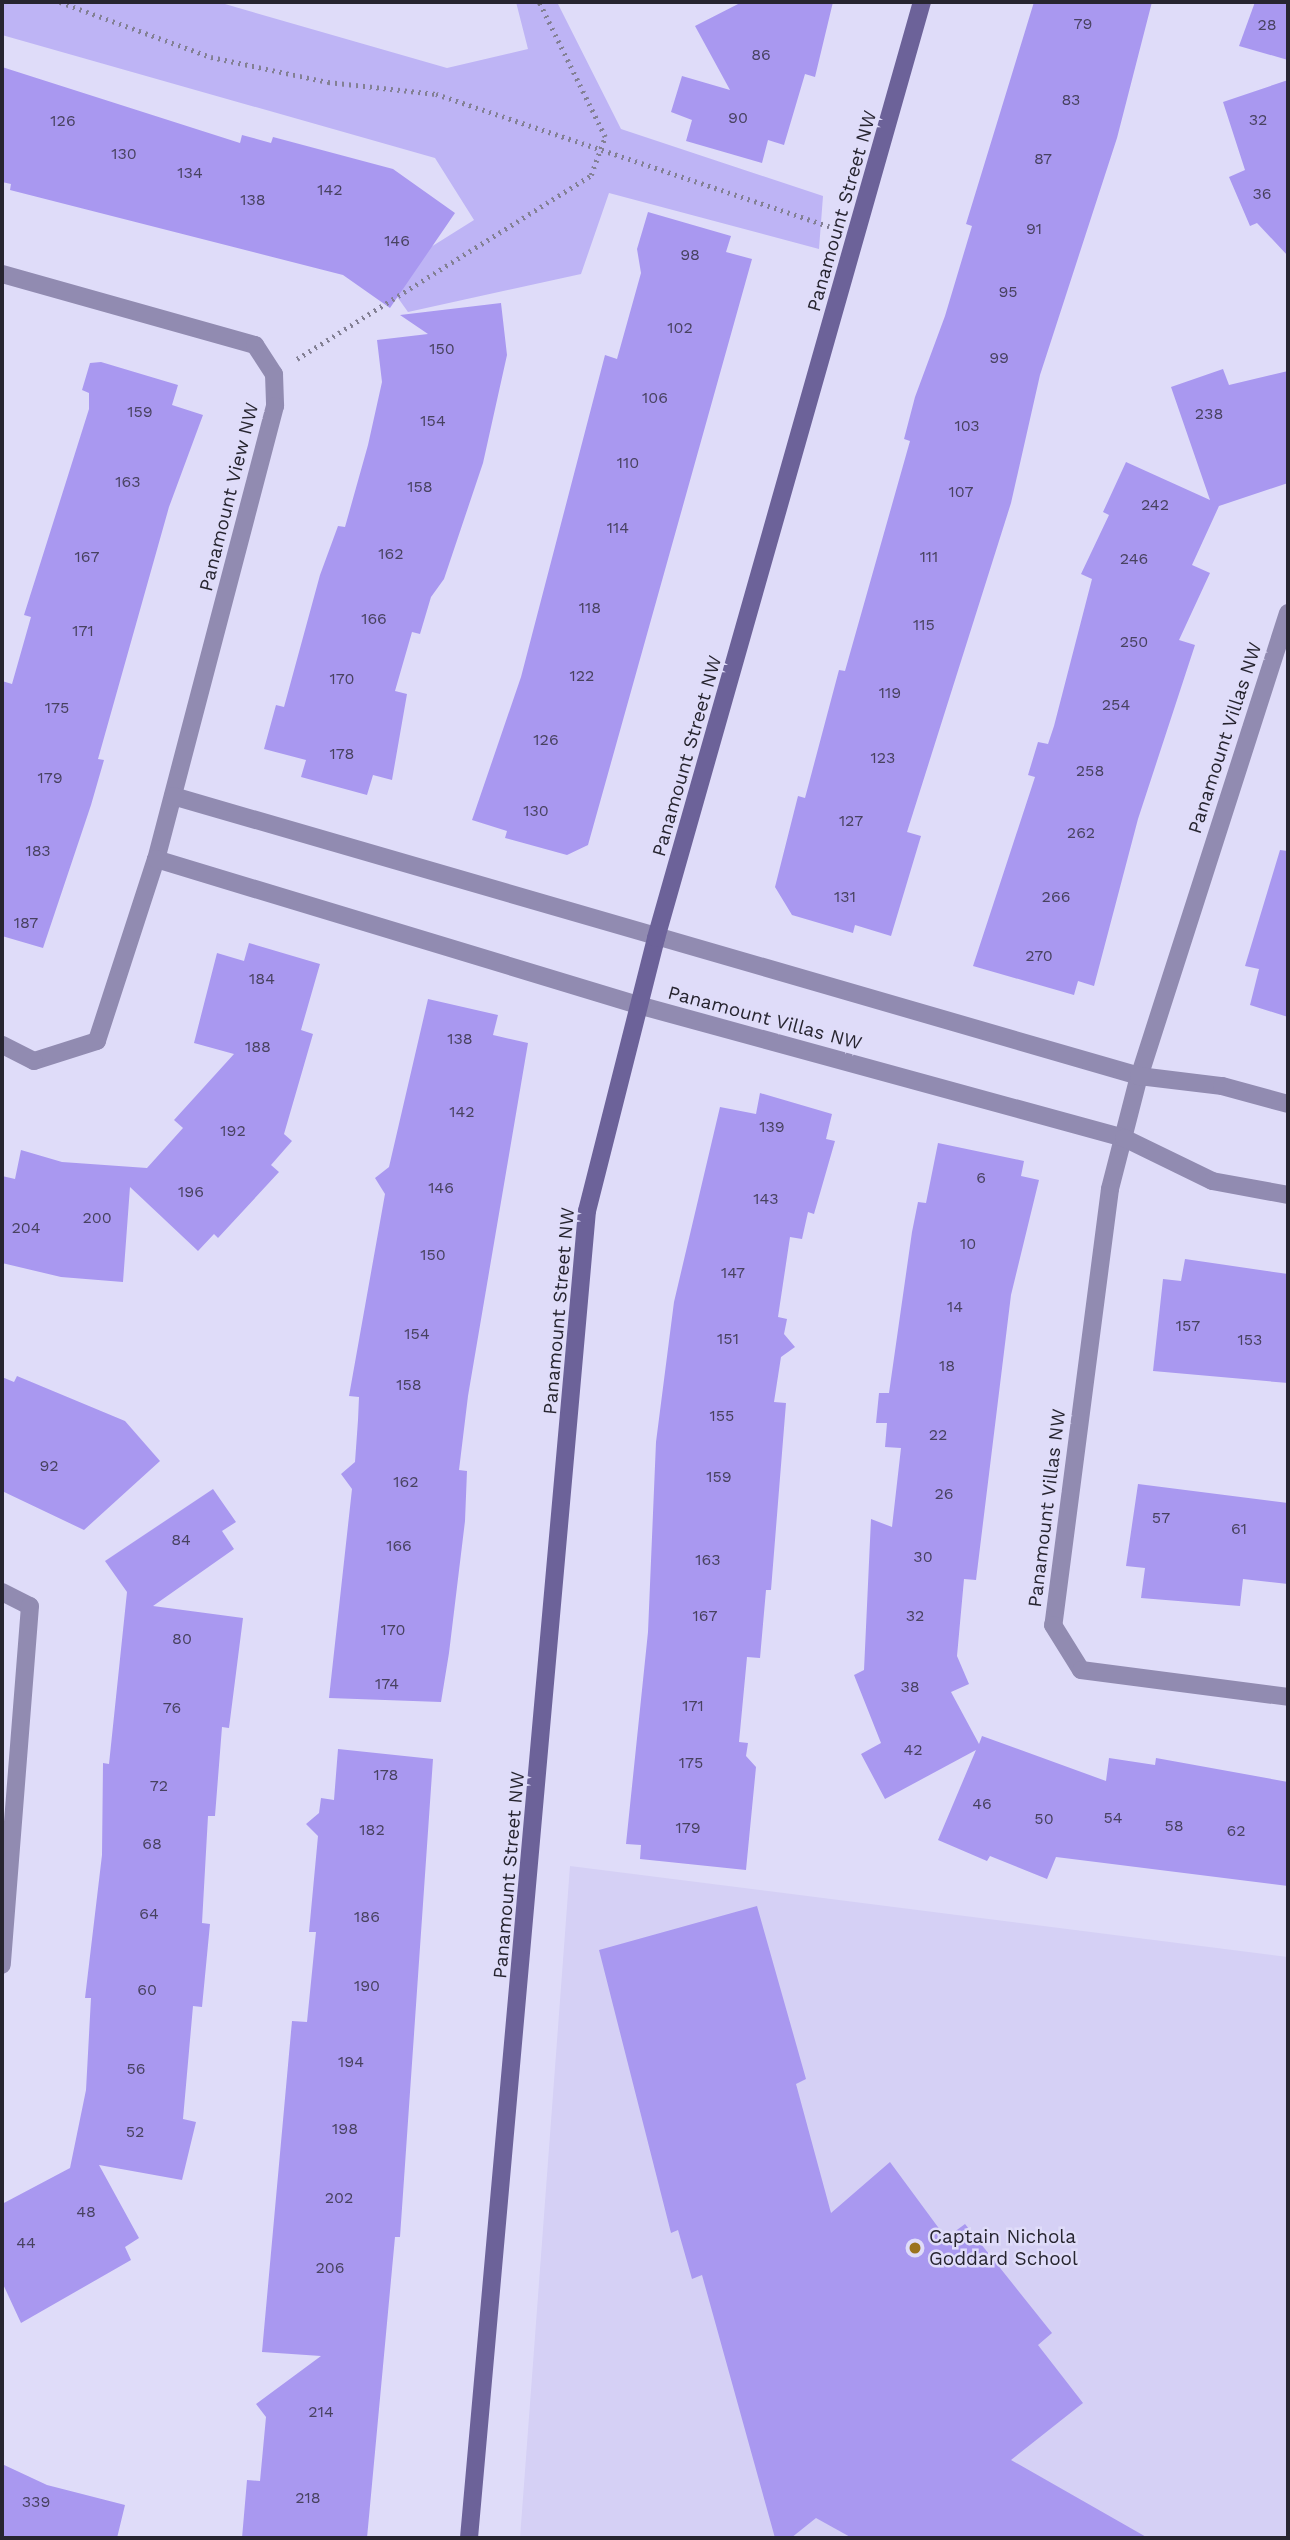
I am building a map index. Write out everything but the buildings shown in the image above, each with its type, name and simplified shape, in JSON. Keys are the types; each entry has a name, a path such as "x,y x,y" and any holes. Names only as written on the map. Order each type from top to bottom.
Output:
{"street":[{"name":"Panamount Street NW","path":"469,2538 587,1211 656,938 858,235 922,2"},
{"path":"2,274 255,345 274,374"},
{"name":"Panamount View NW","path":"2,1045 34,1061 97,1041 156,859 173,796 275,406 274,374"},
{"name":"Panamount Villas NW","path":"1288,613 1139,1076 1110,1189 1053,1625 1081,1670 1288,1697"},
{"path":"173,796 1139,1076 1222,1086 1288,1104"},
{"path":"156,859 638,1004"},
{"name":"Panamount Villas NW","path":"638,1004 1124,1138"},
{"path":"1124,1138 1212,1181 1288,1195"},
{"path":"2,1592 30,1606 2,1965"}],"path":[{"path":"60,2 211,57 328,82 436,94 600,154 858,235"},
{"path":"274,374 591,175 605,137 539,2"}],"shaded area":[{"path":"2,2 218,2 447,68 528,49 516,2 557,2 621,129 823,196 819,249 609,193 581,274 408,312 383,277 474,220 435,158 2,35"},
{"name":"Captain Nichola Goddard School","path":"570,1866 1288,1957 1288,2538 520,2538"}],"place":[{"name":"Captain Nichola Goddard School","path":"915,2248"}]}
